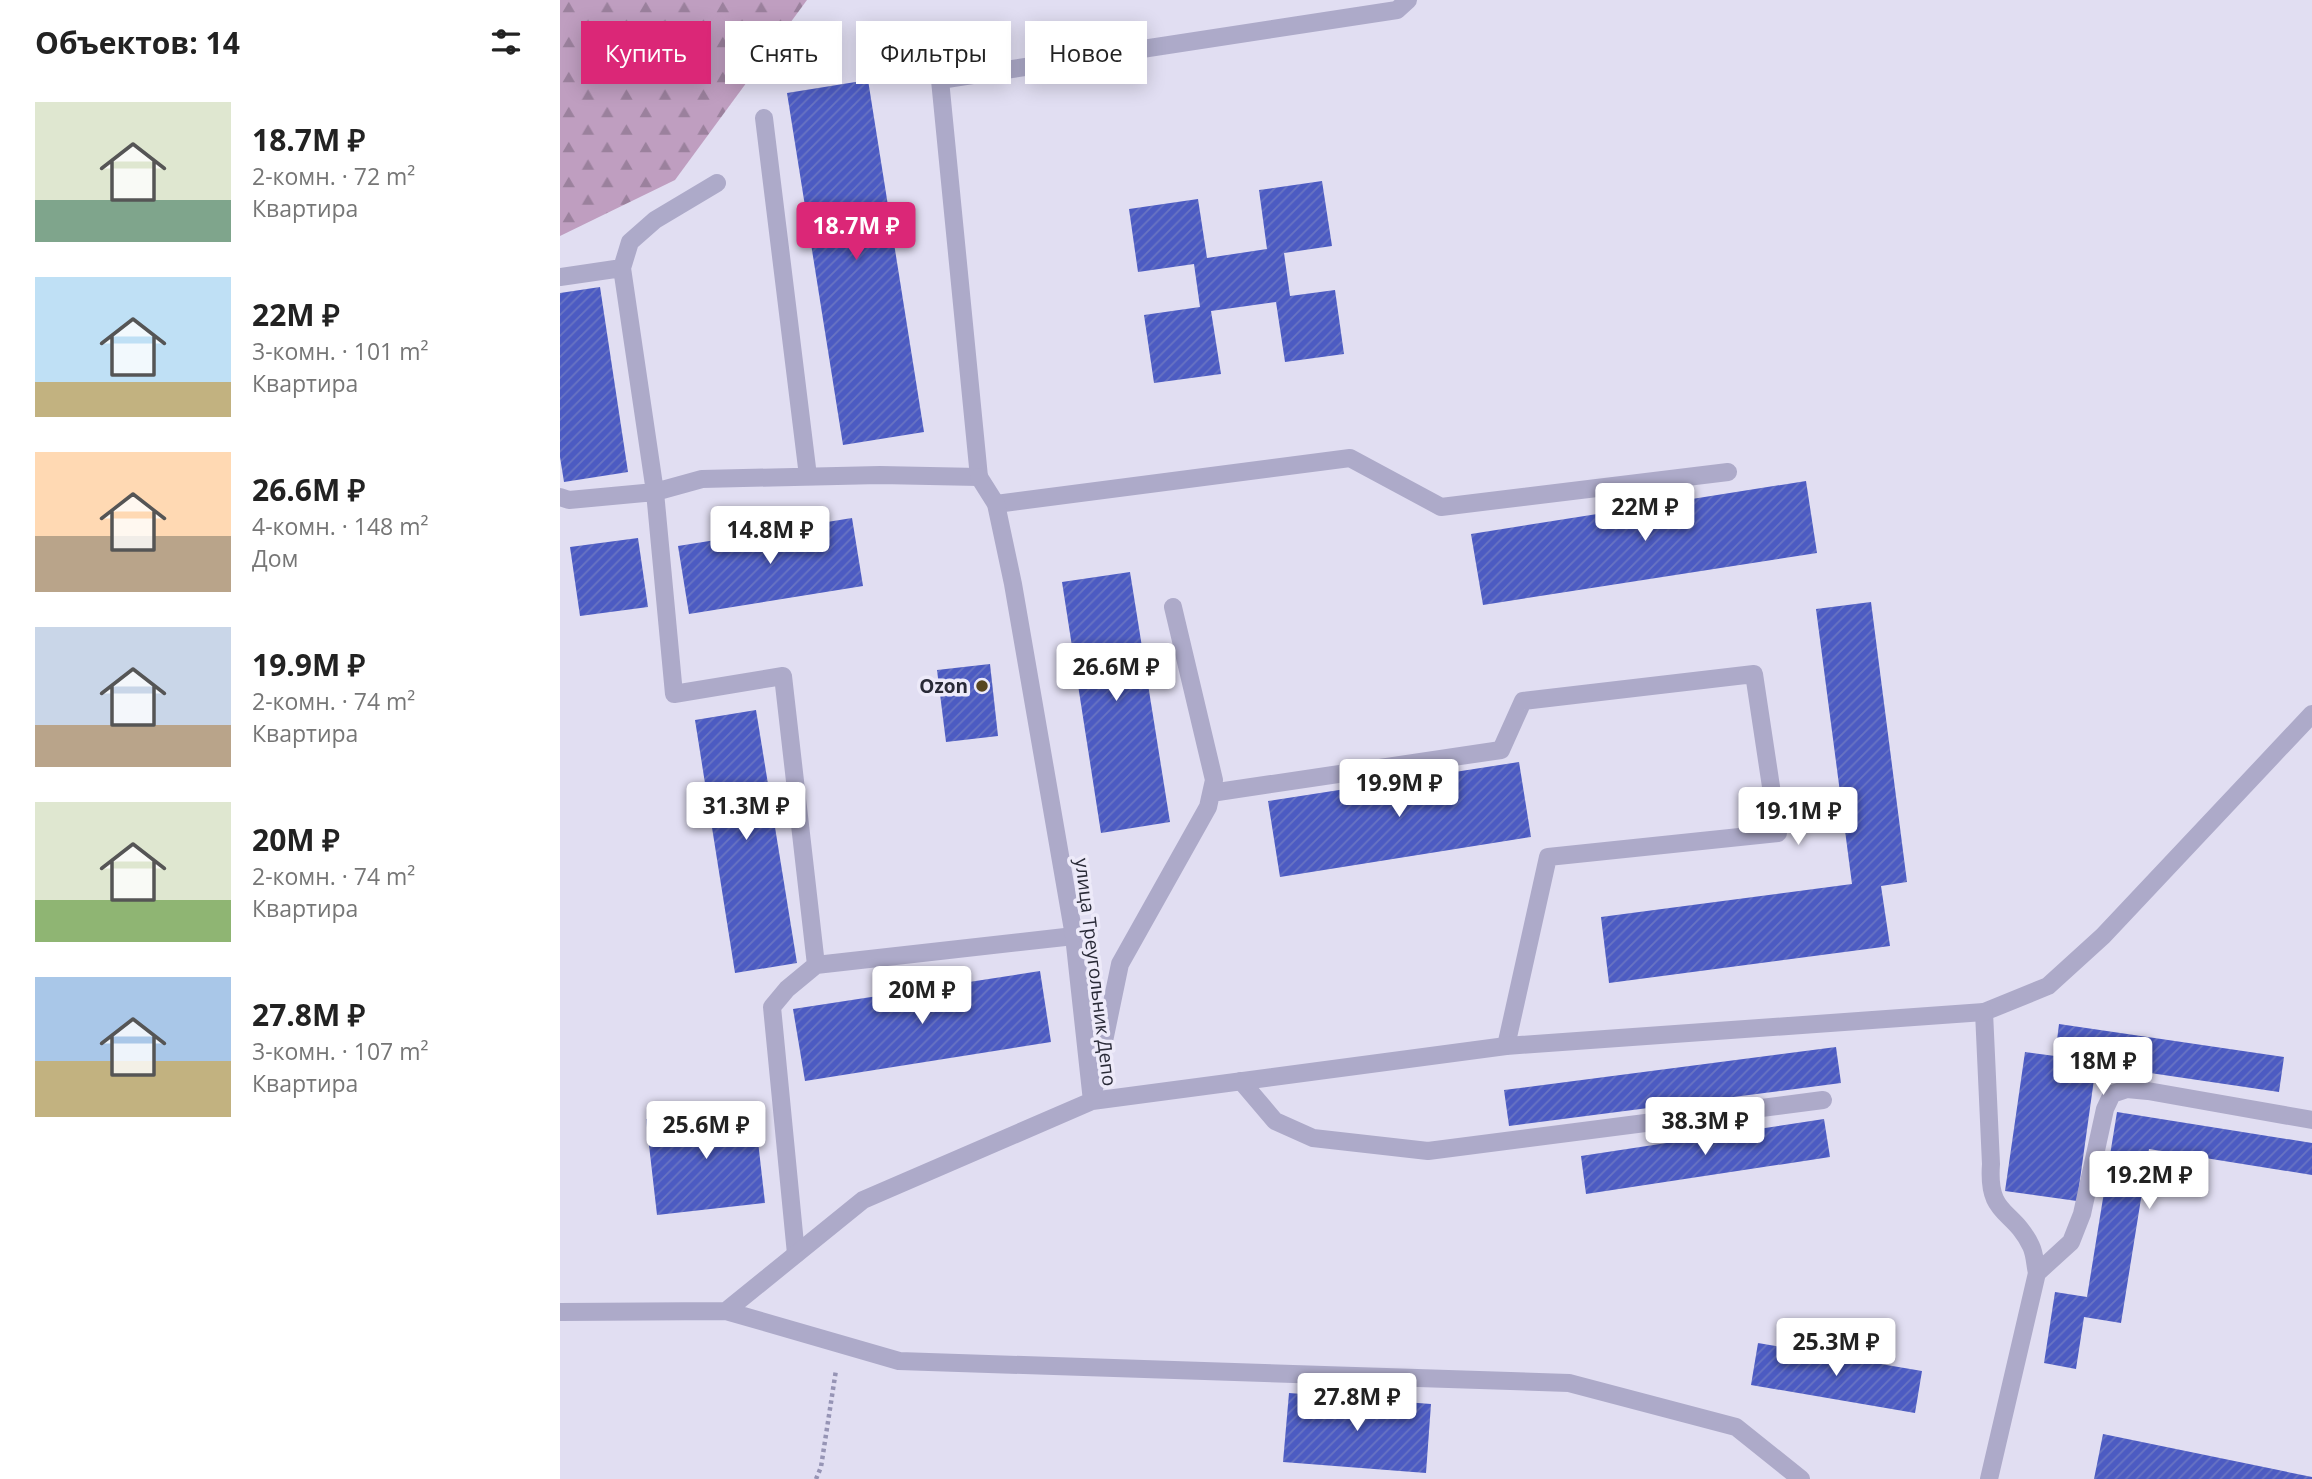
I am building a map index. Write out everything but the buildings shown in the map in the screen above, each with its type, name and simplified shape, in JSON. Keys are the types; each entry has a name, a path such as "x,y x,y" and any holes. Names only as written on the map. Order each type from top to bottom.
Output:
{"street":[{"path":"560,497 569,500 655,492 702,479 979,477 940,80 1397,10 1408,0"},
{"path":"764,118 808,477"},
{"path":"717,183 655,220 630,242 622,268 655,492 674,694 783,676 816,965"},
{"path":"560,277 622,268"},
{"path":"996,504 1350,458 1441,507 1728,472"},
{"name":"улица Треугольник Депо","path":"726,1311 863,1200 1092,1101 1074,936 1016,597 996,504 979,477"},
{"path":"1173,607 1214,779 1208,807 1120,964 1092,1101 1506,1046 1984,1012 2048,986 2057,978 2103,936 2312,714"},
{"path":"1211,793 1502,750 1523,701 1754,674 1778,833 1548,857 1506,1046"},
{"path":"796,1254 772,1007 787,989 816,965 1074,936"},
{"path":"1984,1012 1989,1187 1997,1207 2031,1246 2038,1273 1990,1479"},
{"path":"1241,1081 1275,1121 1313,1138 1428,1151 1823,1100"},
{"path":"2038,1273 2071,1242 2082,1214 2105,1109 2112,1094 2127,1089 2148,1091 2312,1120"},
{"path":"560,1311 726,1311 899,1360 1569,1383 1736,1427 1801,1479"}],"path":[{"path":"816,1479 821,1467 840,1344"}],"green space":[{"path":"560,0 807,0 792,21 725,21 725,84 745,84 675,180 560,236"}],"place":[{"name":"Ozon","path":"982,686"}]}
